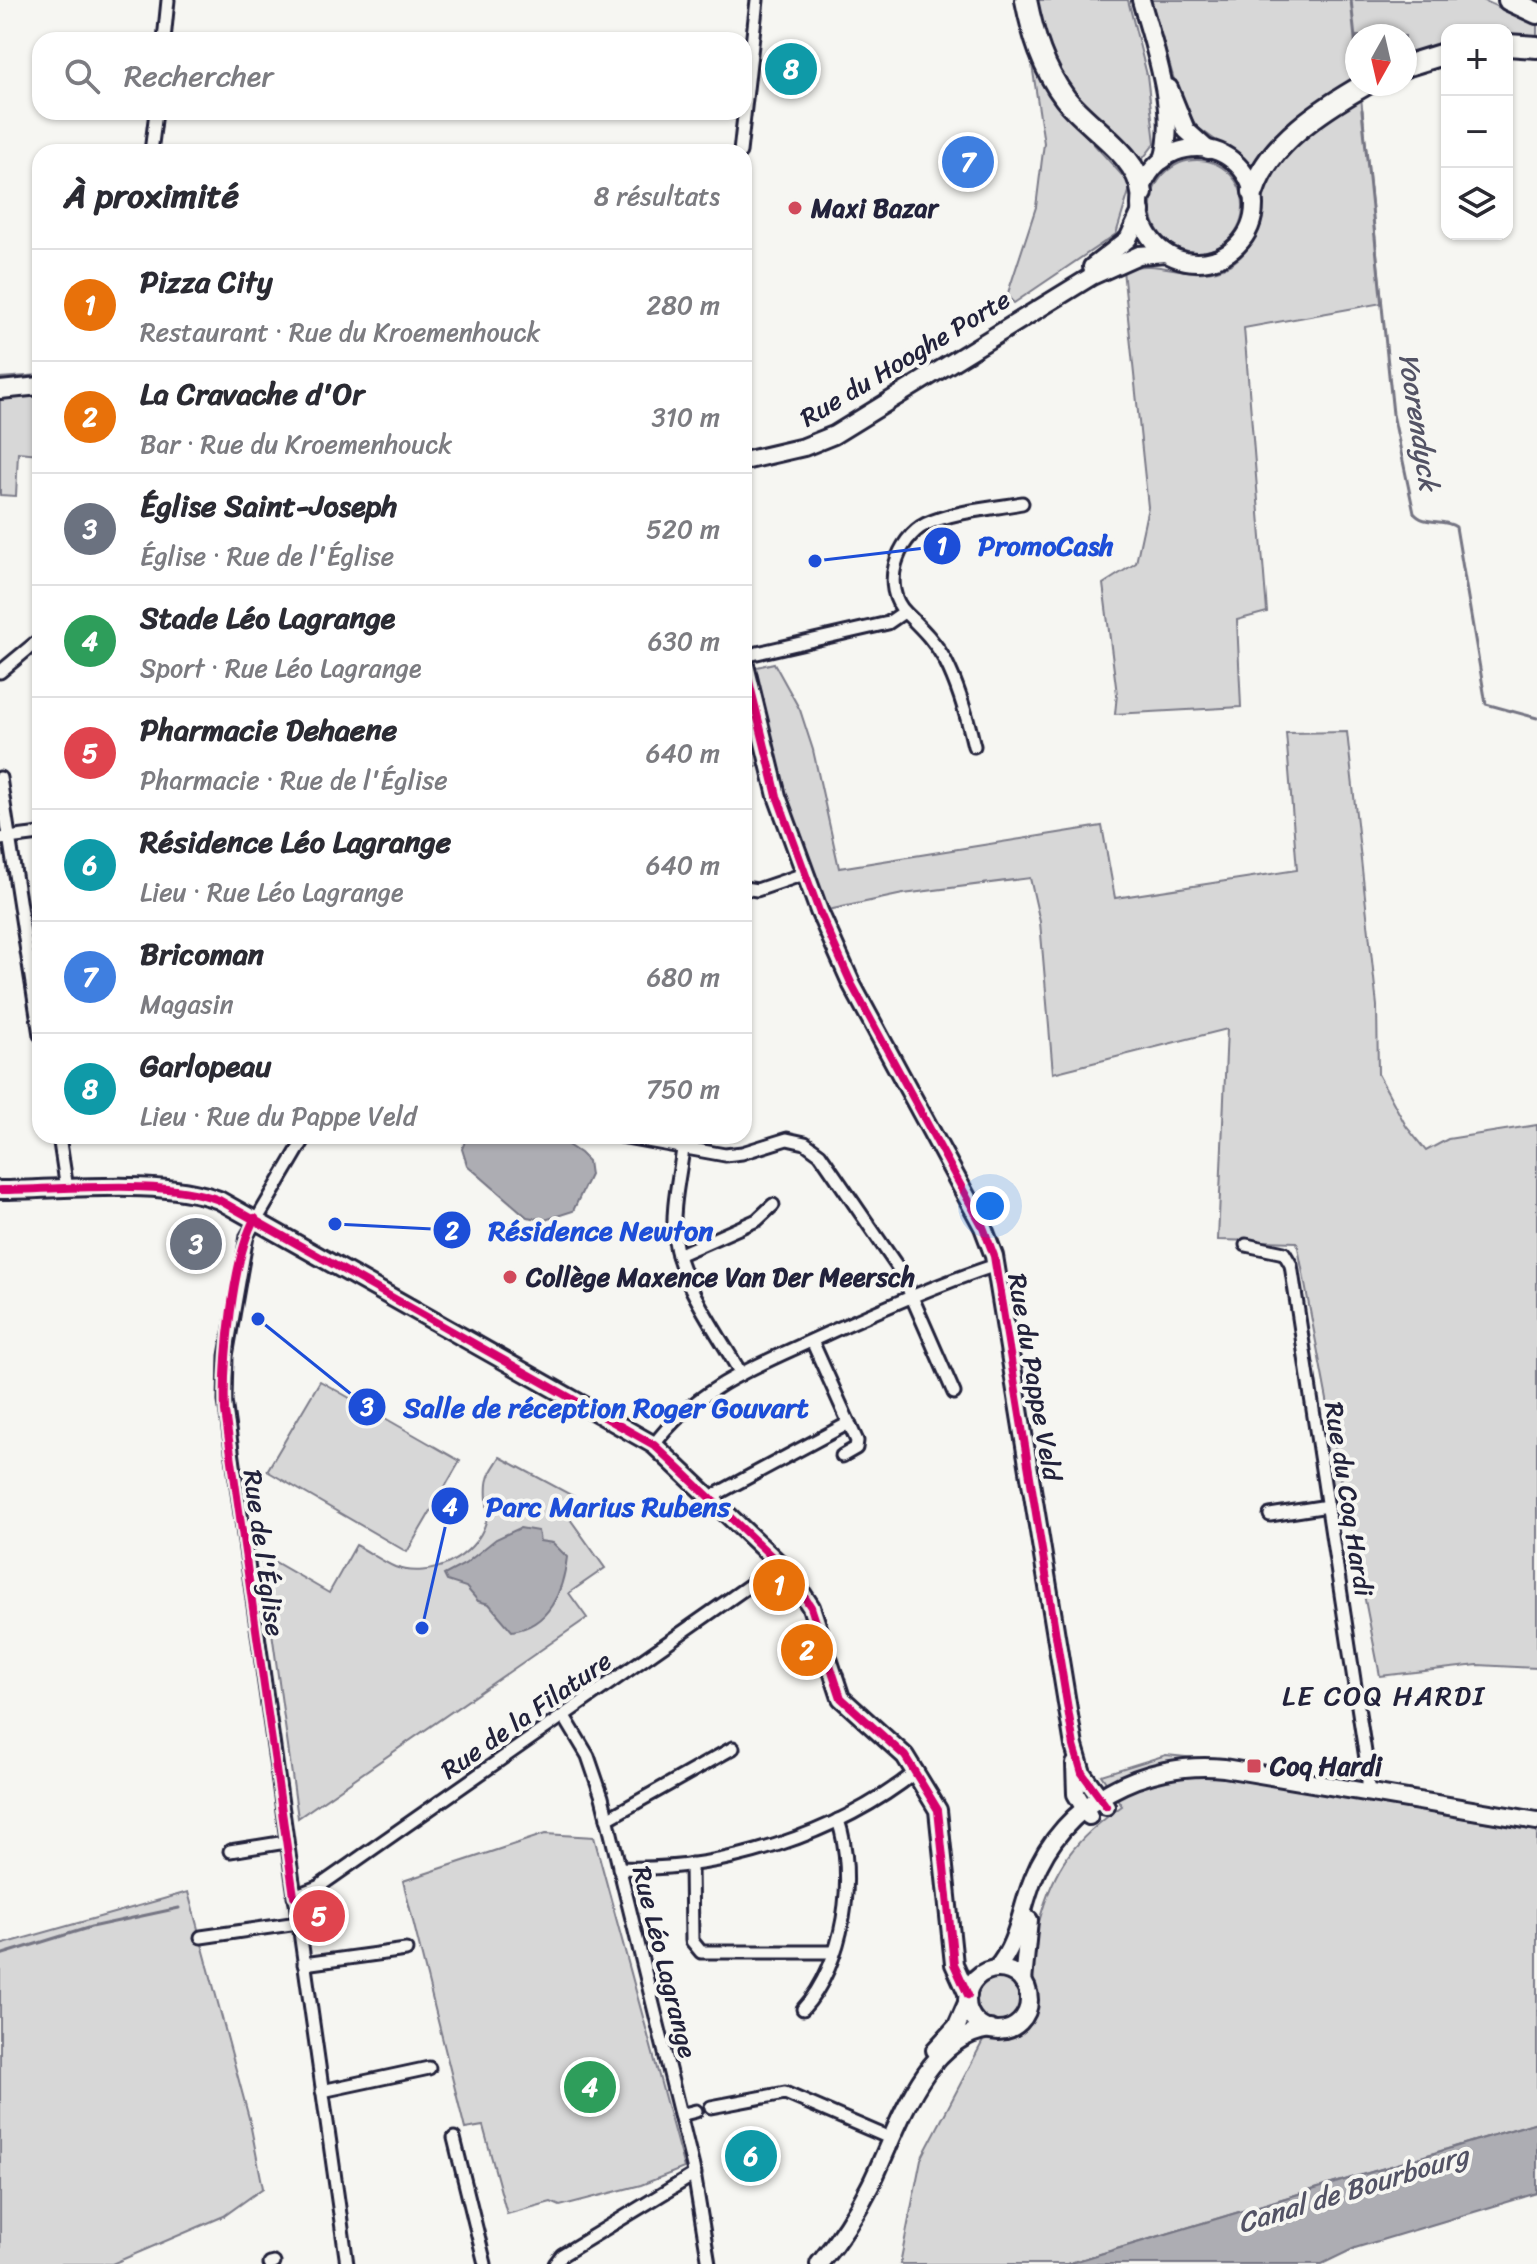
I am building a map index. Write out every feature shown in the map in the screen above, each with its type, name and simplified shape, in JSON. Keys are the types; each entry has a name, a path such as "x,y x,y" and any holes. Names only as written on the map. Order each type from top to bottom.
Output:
{"highway":[{"path":"1026,0 1042,57 1055,83 1072,106 1133,169 1142,201"},
{"path":"1509,0 1537,13"},
{"path":"1513,45 1537,47"},
{"path":"1417,62 1441,55"},
{"path":"1253,192 1261,172 1290,140 1350,96"}],"street":[{"path":"165,32 168,0"},
{"path":"752,45 757,0"},
{"path":"1141,0 1165,108 1163,160"},
{"path":"1150,34 1183,124 1192,138 1235,163 1253,192 1250,226 1229,253 1195,262 1166,253 1149,234 1142,201 1151,173 1163,160 1182,151 1208,150"},
{"path":"152,144 155,120"},
{"path":"741,144 744,120"},
{"name":"Rue du Hooghe Porte","path":"1039,306 1124,243 1135,229 1142,201"},
{"name":"Rue du Hooghe Porte","path":"752,459 795,450 834,435 1039,306 1109,267 1145,253 1166,253"},
{"path":"0,390 32,387"},
{"name":"Rue du Hooghe Porte","path":"752,447 795,450"},
{"path":"974,746 960,694 946,661 923,627 904,612 894,570 898,552 910,535 934,521 1022,503"},
{"path":"752,656 888,623 904,612"},
{"path":"0,672 32,646"},
{"name":"Rue du Pappe Veld","path":"752,693 770,771 804,874 845,970 983,1227 996,1265 1074,1746 1081,1770 1103,1802"},
{"path":"0,778 5,838 32,990"},
{"path":"5,838 32,835"},
{"path":"752,889 804,874"},
{"path":"656,1144 731,1155 780,1139 811,1145 824,1159 898,1267 954,1393"},
{"path":"60,1144 67,1189"},
{"name":"Rue de l'Église","path":"301,1144 255,1218 244,1247 225,1373 225,1412 347,2264"},
{"path":"683,1149 674,1216 678,1255 741,1374"},
{"path":"0,1190 191,1191 219,1200 654,1445 780,1564 811,1607 839,1694 861,1719 891,1742 938,1810 954,1964 974,2018 990,2029"},
{"path":"678,1255 757,1220 773,1205"},
{"name":"Rue du Coq Hardi","path":"1246,1245 1279,1251 1289,1257 1368,1772 1368,1793"},
{"path":"654,1445 697,1400 741,1374 911,1296 996,1265"},
{"path":"812,1341 858,1444 842,1456"},
{"path":"711,1497 849,1423"},
{"path":"1270,1515 1328,1506"},
{"name":"Rue de la Filature","path":"294,1896 318,1887 780,1564"},
{"name":"Rue Léo Lagrange","path":"564,1716 592,1765 607,1819 695,2174 709,2264"},
{"name":"Rue du Pappe Veld","path":"1074,1746 1075,1790 1087,1814"},
{"path":"607,1819 733,1748"},
{"path":"619,1868 691,1864 763,1847 838,1820 912,1774"},
{"path":"819,2264 859,2207 922,2069 955,2029 974,1981 990,1971 1010,1948 1038,1868 1055,1840 1103,1802 1165,1774 1214,1774 1306,1783 1537,1821"},
{"path":"905,2108 925,2075 947,2051 970,2035 990,2029 1007,2029 1023,2017 1029,2001 1023,1982 1025,1940 1042,1884 1060,1851 1087,1814"},
{"path":"803,2009 818,1989 833,1952 845,1885 845,1852 838,1820"},
{"path":"230,1851 286,1842"},
{"path":"691,1864 692,1941 701,1952 833,1952"},
{"path":"201,1937 298,1923"},
{"path":"953,1935 962,1964 1011,1972 1023,1982"},
{"path":"304,1964 406,1950"},
{"path":"322,2091 429,2068"},
{"path":"711,2107 785,2093 892,2139"},
{"path":"680,2115 696,2111"},
{"path":"454,2138 485,2264"},
{"path":"555,2264 562,2255 695,2174"}],"shaded area":[{"path":"1034,0 1128,0 1147,75 1155,143 1141,161 1061,84"},
{"path":"1151,0 1483,0 1537,25 1537,42 1513,41 1513,24 1441,24 1441,50 1417,57 1417,24 1345,24 1345,91 1278,138 1252,166 1197,127 1179,97"},
{"path":"1031,58 1050,96 1131,185 1116,234 1014,303 1007,296 1036,207 1044,143"},
{"path":"1361,97 1382,303 1244,328 1267,612 1237,620 1241,707 1115,714 1117,694 1103,584 1136,563 1148,507 1123,270 1151,266 1203,272 1216,270 1237,260 1254,239 1261,213 1262,188 1281,158 1318,124"},
{"path":"1197,160 1215,163 1230,173 1240,188 1243,206 1240,224 1230,239 1215,249 1197,252 1179,249 1164,239 1154,224 1151,206 1154,188 1164,173 1179,163"},
{"path":"32,376 32,453 18,452 16,496 0,495 0,378"},
{"path":"774,663 800,710 813,750 839,868 1102,826 1115,898 1297,870 1286,733 1347,732 1377,1006 1378,1074 1406,1126 1426,1151 1448,1139 1537,1125 1537,1668 1478,1665 1380,1676 1335,1447 1342,1490 1331,1491 1323,1444 1335,1442 1297,1242 1218,1240 1227,1029 1053,1073 1040,922 1030,878 903,894 828,910 789,813 773,761 752,768 752,668"},
{"path":"320,1381 460,1461 407,1552 267,1471"},
{"path":"500,1457 573,1496 560,1505 605,1568 569,1593 587,1618 298,1818 261,1554 329,1593 356,1545 395,1567 409,1570 422,1571 450,1563 472,1546 480,1535 487,1516 488,1479"},
{"path":"1166,1755 1285,1767 1289,1788 1537,1831 1537,2122 1067,2264 900,2264 921,2159 985,2037 1000,2038 1021,2031 1035,2013 1037,2002 1030,1959 1045,1902 1059,1869 1091,1830 1122,1806 1101,1775"},
{"path":"545,1834 594,1837 684,2168 641,2185 560,2206 551,2202 507,2214 483,2126 465,2129 403,1881"},
{"path":"188,1892 249,2118 263,2188 224,2216 112,2264 0,2264 0,1945"},
{"path":"998,1976 1014,1983 1021,1999 1014,2015 998,2022 982,2015 975,1999 982,1983"}],"water":[{"path":"464,1144 566,1144 588,1161 590,1175 573,1211 545,1220 527,1217 467,1165 462,1149"},
{"path":"520,1528 538,1531 540,1541 553,1543 567,1557 558,1594 545,1615 525,1628 512,1631 489,1604 478,1601 466,1587 447,1581 444,1575 465,1564 496,1539"},
{"name":"Canal de Bourbourg","path":"1537,2122 1537,2193 1355,2248 1322,2264 1067,2264"}],"waterway":[{"name":"Yoorendyck","path":"1351,0 1353,24"},
{"name":"Yoorendyck","path":"1362,110 1393,414 1414,513 1423,519 1456,527 1486,704 1537,718"},
{"path":"0,1955 91,1927 179,1908"}],"cycle path":[{"path":"752,694 777,796 819,911 852,985 983,1227 994,1256 1074,1746 1082,1773 1106,1806"},
{"path":"0,1190 141,1187 196,1193 219,1200 654,1445 788,1572 811,1607 841,1698 905,1756 938,1810 954,1964 968,1995"},
{"path":"255,1218 240,1259 235,1285 228,1340 225,1412 294,1896"}],"place":[{"name":"Garlopeau","path":"791,69"},
{"name":"Bricoman","path":"968,162"},
{"name":"Maxi Bazar","path":"795,208"},
{"name":"PromoCash","path":"815,561"},
{"name":"Résidence Newton","path":"335,1224"},
{"name":"Église Saint-Joseph","path":"196,1244"},
{"name":"Collège Maxence Van Der Meersch","path":"510,1277"},
{"name":"Salle de réception Roger Gouvart","path":"258,1319"},
{"name":"Pizza City","path":"779,1585"},
{"name":"Parc Marius Rubens","path":"422,1628"},
{"name":"La Cravache d'Or","path":"807,1650"},
{"name":"Coq Hardi","path":"1254,1766"},
{"name":"Pharmacie Dehaene","path":"319,1916"},
{"name":"Stade Léo Lagrange","path":"590,2087"},
{"name":"Résidence Léo Lagrange","path":"751,2156"}],"district":[{"name":"LE COQ HARDI","path":"1384,1695"}]}
